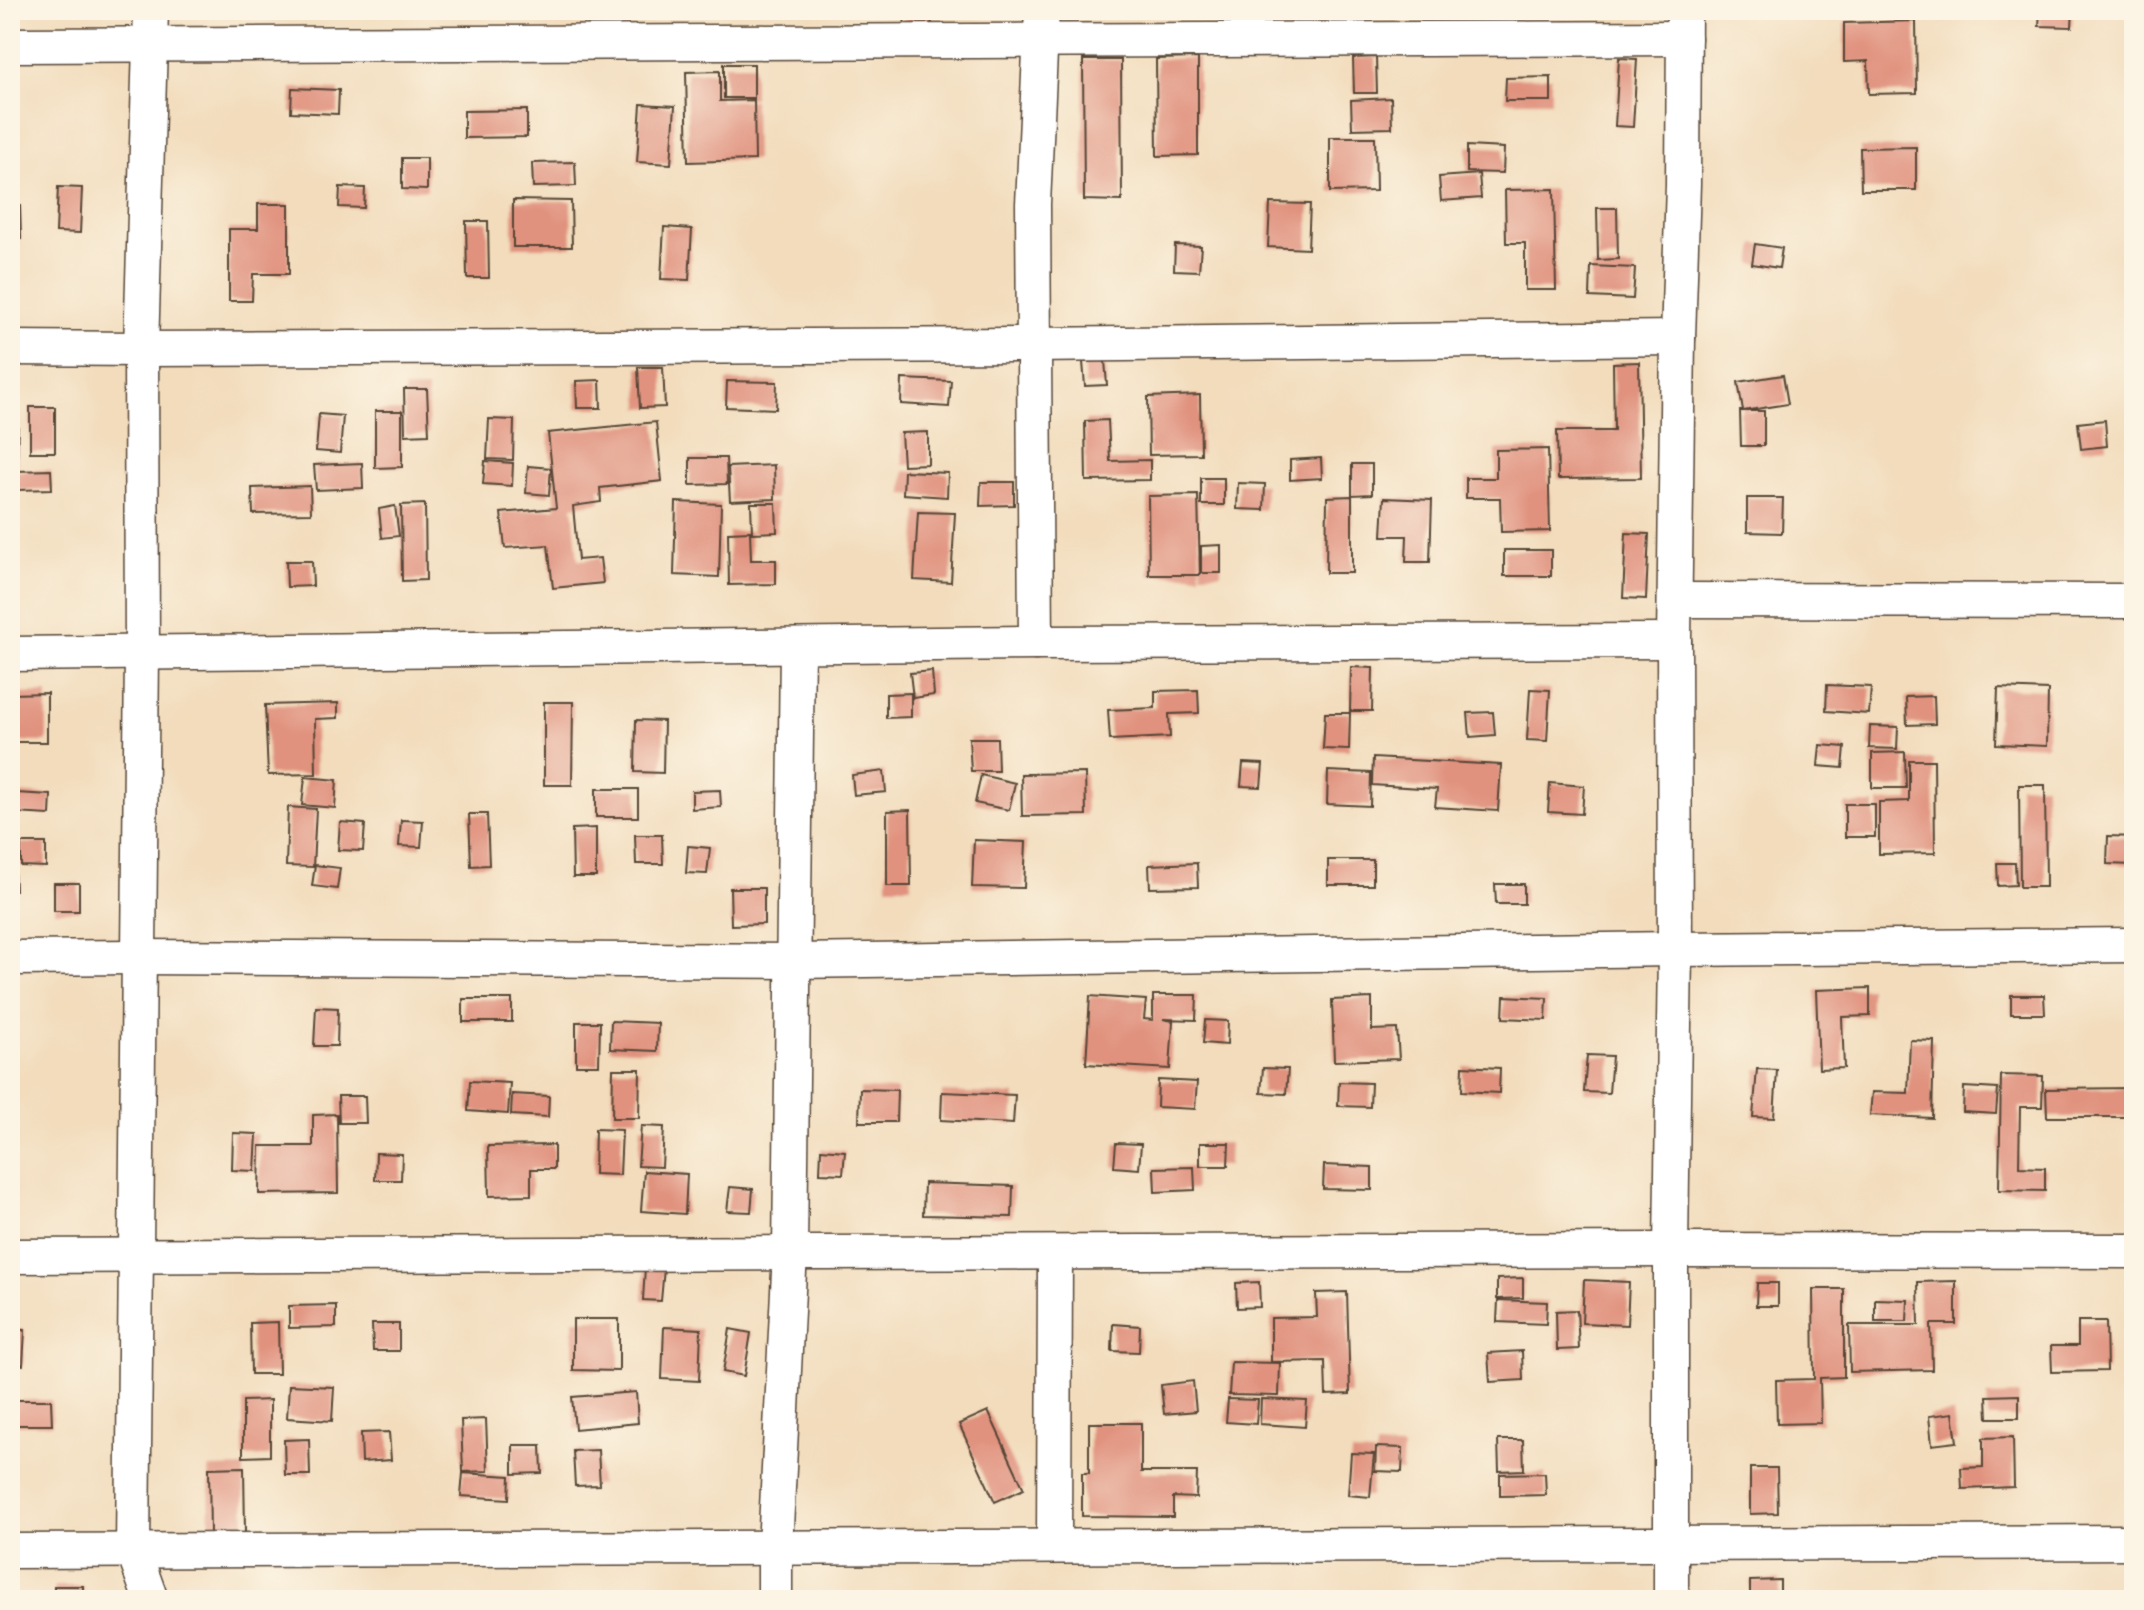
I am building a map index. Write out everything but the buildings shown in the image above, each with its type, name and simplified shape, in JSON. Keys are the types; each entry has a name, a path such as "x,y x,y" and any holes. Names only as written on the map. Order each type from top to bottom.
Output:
{"street":[{"path":"151,10 141,349 142,654 133,1550 151,1600"},
{"path":"10,45 1042,25 1684,24 1674,641 1671,1600"},
{"path":"1036,643 1033,204 1042,25"},
{"path":"10,348 1033,345 1678,338"},
{"path":"1675,600 2134,601"},
{"path":"10,654 1036,643 1674,641"},
{"path":"775,1600 790,1252 797,646"},
{"path":"10,958 794,961 2134,945"},
{"path":"10,1256 2134,1251"},
{"path":"1054,1546 1055,1253"},
{"path":"10,1551 2134,1542"}]}
